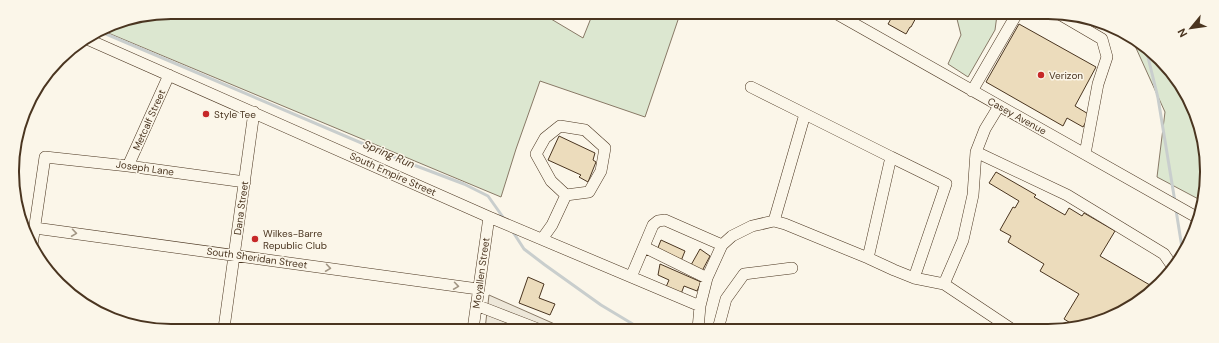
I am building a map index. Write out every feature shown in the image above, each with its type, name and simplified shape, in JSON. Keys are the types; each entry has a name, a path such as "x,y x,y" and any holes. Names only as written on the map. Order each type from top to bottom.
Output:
{"street":[{"name":"Casey Avenue","path":"846,19 1194,216"},
{"path":"972,91 1013,19"},
{"path":"1070,21 1102,39 1107,57 1098,84 1085,154"},
{"name":"South Empire Street","path":"93,41 489,217 700,306"},
{"name":"Metcalf Street","path":"128,166 169,75"},
{"path":"752,87 946,184 914,278"},
{"path":"944,284 963,240 973,196 976,152 985,129 999,106"},
{"name":"Dana Street","path":"225,324 254,112"},
{"path":"774,221 805,114"},
{"path":"560,126 584,130 605,148 601,171 589,192 566,195 551,181 536,154 545,138 560,126"},
{"path":"976,152 1067,195 1164,254 1170,262"},
{"name":"Joseph Lane","path":"35,228 41,175 45,157 128,166 244,182"},
{"path":"868,258 891,157"},
{"path":"542,240 552,224 566,195"},
{"name":"Moyallen Street","path":"474,324 489,217"},
{"path":"631,277 653,225 658,221 664,220 722,245"},
{"path":"698,324 700,306 707,278 722,245 732,236 752,226 774,221 914,278 944,284 1004,324"},
{"path":"34,236 35,228"},
{"name":"South Sheridan Street","path":"35,228 478,289"},
{"path":"644,247 707,278"},
{"path":"719,324 726,298 744,274 792,268"},
{"path":"476,305 525,324"}],"green space":[{"path":"162,19 551,19 583,38 591,19 678,19 645,117 540,81 501,197 108,33 132,24"},
{"path":"957,19 996,19 995,30 968,77 948,64 961,35"},
{"path":"1136,48 1148,57 1162,71 1180,95 1192,122 1200,162 1200,181 1197,199 1157,177 1165,112"}],"shaded area":[{"path":"489,295 555,324 486,324"}],"building":[{"path":"891,19 915,19 906,34 888,24"},
{"name":"Verizon","path":"1019,24 1096,67 1075,106 1090,115 1083,127 1067,118 1063,126 986,82"},
{"path":"559,136 595,153 593,160 596,162 588,182 579,177 581,175 548,160"},
{"path":"996,172 1036,195 1034,197 1065,215 1069,208 1082,216 1084,213 1115,231 1100,256 1149,285 1124,304 1097,316 1070,322 1064,319 1079,294 1040,271 1044,264 1008,242 1011,236 1000,230 1013,207 1015,208 1019,201 989,183"},
{"path":"661,240 685,251 681,261 657,250"},
{"path":"700,249 710,256 702,271 691,265"},
{"path":"660,264 701,282 697,291 684,286 681,294 666,287 669,280 658,275"},
{"path":"528,277 544,284 539,298 555,304 550,315 519,303"}],"waterway":[{"name":"Spring Run","path":"106,34 406,162 464,184 488,196 505,220"},
{"path":"1148,57 1158,98 1175,202"},
{"path":"1176,210 1182,245"},
{"name":"Spring Run","path":"513,232 524,249 601,305 633,324"}],"place":[{"name":"Verizon","path":"1041,75"},
{"name":"Style Tee","path":"206,114"},
{"name":"Wilkes-Barre Republic Club","path":"255,239"}]}
